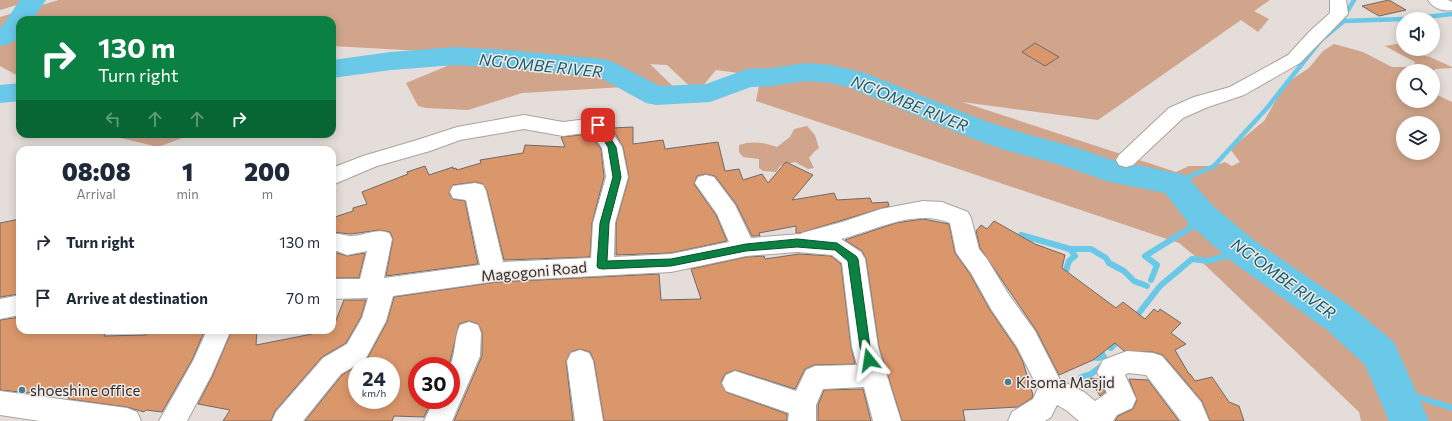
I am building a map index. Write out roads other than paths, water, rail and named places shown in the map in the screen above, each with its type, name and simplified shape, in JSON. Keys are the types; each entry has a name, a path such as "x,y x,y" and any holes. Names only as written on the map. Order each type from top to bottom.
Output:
{"street":[{"path":"1126,160 1176,113 1201,102 1237,91 1294,59 1316,35 1339,14 1338,0"},
{"path":"336,174 370,161 423,146 458,134 524,122 536,122 563,129 596,125 600,127 602,134 612,147 617,177 604,223 602,266"},
{"path":"706,183 727,210 740,241 746,248"},
{"path":"461,192 475,191 490,264 497,272"},
{"path":"797,243 844,230 881,217 922,209 942,210 960,218 968,252 979,266 1000,302 1026,339 1051,388 1075,401 1097,419 1108,406 1124,399 1110,372 1112,368 1127,362 1153,364 1191,411 1195,421"},
{"path":"286,421 332,366 356,352 374,321 381,239 347,246 340,242 336,242"},
{"name":"Magogoni Road","path":"336,290 377,288 497,272 671,263 746,248 797,243 837,247 853,259 865,347 887,421"},
{"path":"0,309 16,306"},
{"path":"460,372 467,356 469,333"},
{"path":"172,421 202,368 217,334"},
{"path":"580,360 589,421"},
{"path":"735,383 802,413 815,378 863,376 874,374"},
{"path":"1022,421 1042,408 1051,388"},
{"path":"0,403 127,421"},
{"path":"438,421 444,409"}],"waterway":[{"name":"NG'OMBE RIVER","path":"22,16 33,0"},
{"path":"1344,17 1354,0"},
{"path":"1440,15 1452,14"},
{"path":"1175,183 1214,166 1267,108 1321,40 1344,21 1396,19"},
{"name":"NG'OMBE RIVER","path":"0,38 12,31 16,25"},
{"name":"NG'OMBE RIVER","path":"336,68 391,61 455,56 508,59 603,68 656,96 710,93 747,78 772,77 805,72 831,74 855,79 974,128 1016,142 1063,155 1110,171 1175,183 1201,215 1243,251 1340,319 1380,354 1409,421"},
{"name":"NG'OMBE RIVER","path":"0,94 16,92"},
{"path":"1151,280 1157,265 1145,256 1190,228 1201,215"},
{"path":"1018,242 1021,235 1070,249"},
{"path":"1064,277 1069,261 1075,256 1070,249"},
{"path":"1070,249 1091,249 1106,258 1109,263 1124,271 1134,281 1147,286"},
{"path":"1135,318 1160,286 1192,259 1208,261 1243,251"},
{"path":"1103,343 1111,348 1120,338"},
{"path":"1081,383 1081,377 1091,374 1107,362 1101,352 1099,358 1090,357"},
{"path":"1396,390 1452,408"}],"place":[{"name":"Kisoma Masjid","path":"1008,382"},
{"name":"shoeshine office","path":"22,390"}]}
